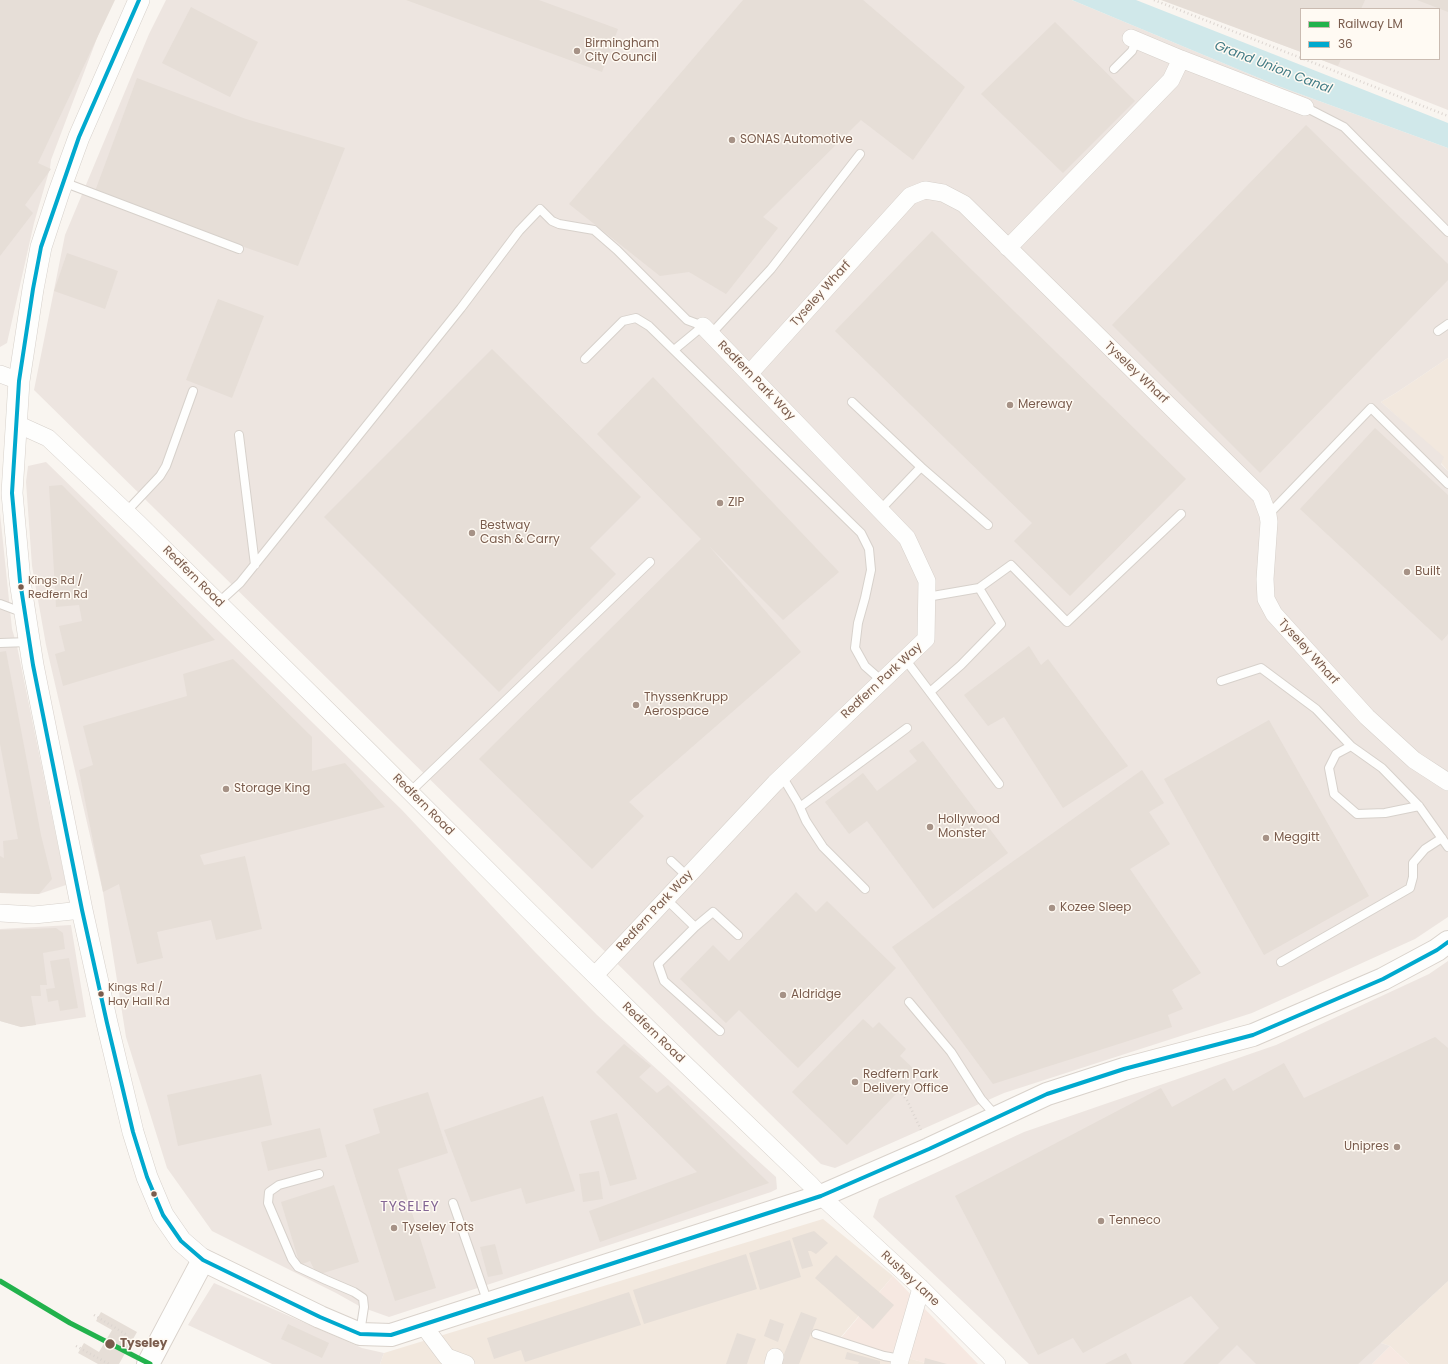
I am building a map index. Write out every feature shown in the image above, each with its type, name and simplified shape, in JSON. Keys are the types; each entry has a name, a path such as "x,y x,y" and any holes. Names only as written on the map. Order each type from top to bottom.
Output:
{"main road":[{"path":"148,1364 203,1260 320,1317 360,1334 391,1335 821,1196 929,1149 1048,1094 1124,1069 1253,1035 1383,979 1437,950 1448,942"}],"street":[{"path":"139,0 79,137 62,182 41,247 32,289 19,381 12,493 20,581 29,642 82,910 131,1125 147,1176 163,1215 181,1241 203,1260"},
{"path":"1134,39 1181,59 1305,107"},
{"path":"1008,248 1171,80 1181,59"},
{"name":"Tyseley Wharf","path":"750,374 910,196 925,190 942,193 964,204 1261,496 1268,515 1266,599 1274,614 1367,717 1414,760 1448,782"},
{"name":"Redfern Park Way","path":"595,975 782,776 926,639 927,581 907,538 707,330"},
{"path":"0,374 19,381"},
{"name":"Redfern Road","path":"17,424 48,438 126,512 821,1196"},
{"path":"0,913 34,915 82,910"},
{"name":"Rushey Lane","path":"821,1196 920,1288 997,1364"},
{"path":"900,1362 920,1288"},
{"path":"423,1325 447,1358 466,1364"}],"lane":[{"path":"1114,69 1132,51 1134,39"},
{"path":"1305,107 1344,127 1448,232"},
{"path":"674,350 707,330 771,269 860,154"},
{"path":"62,182 239,249"},
{"path":"218,602 240,583 255,565 461,308 519,231 540,209 552,221 559,224 594,230 617,250 687,320 707,330"},
{"path":"586,359 623,321 636,318 649,326 861,532 869,549 871,570 858,623 855,648 866,666 882,681"},
{"path":"1438,331 1448,324"},
{"path":"126,512 160,476 166,466 193,392"},
{"path":"852,402 921,467 988,525"},
{"path":"1268,515 1371,408 1448,484"},
{"path":"239,435 255,565"},
{"path":"880,510 921,467"},
{"path":"927,597 979,588 1011,565 1067,622 1181,514"},
{"path":"410,792 650,562"},
{"path":"930,692 966,660 1001,624 979,588"},
{"path":"0,604 25,614"},
{"path":"0,643 29,642"},
{"path":"905,659 999,784"},
{"path":"1221,681 1261,668 1316,709 1351,746 1382,768 1419,806 1448,847"},
{"path":"800,807 907,728"},
{"path":"1351,746 1336,754 1329,768 1334,794 1358,814 1385,813 1419,806"},
{"path":"782,776 822,847 864,889"},
{"path":"1281,962 1410,888 1412,863 1425,849 1442,838"},
{"path":"671,861 687,876"},
{"path":"666,899 695,927"},
{"path":"720,1031 664,981 658,964 695,927 713,912 738,935"},
{"path":"909,1002 951,1052 981,1099 996,1117"},
{"path":"319,1174 279,1185 269,1192 268,1203 292,1259 298,1267 354,1292 363,1298 364,1307 360,1334"},
{"path":"453,1203 488,1303"},
{"path":"816,1334 900,1362"}],"path":[{"path":"1154,0 1300,58"},
{"path":"1307,60 1448,116"},
{"path":"899,1091 907,1100 929,1149"},
{"path":"94,1315 128,1334"},
{"path":"76,1346 108,1364"}],"shaded area":[{"path":"0,0 108,9 51,160 34,223 7,343 0,347"},
{"path":"166,0 1072,0 1278,86 1448,148 1448,358 1381,402 1444,457 1441,464 1448,471 1448,917 1415,939 1252,1013 1004,1093 835,1168 821,1164 34,390 65,235 149,34"},
{"path":"1163,0 1448,0 1448,110 1322,60 1440,60 1440,8 1300,8 1300,52"},
{"path":"1448,358 1448,471 1410,428 1381,402"},
{"path":"46,462 402,810 534,951 597,1015 776,1177 777,1189 389,1317 361,1307 212,1231 167,1168 126,1037 103,892 46,645 32,566 26,482 28,466"},
{"path":"0,513 12,629 17,646 66,885 39,894 0,893"},
{"path":"71,925 86,1017 21,1027 0,1021 0,929"},
{"path":"1448,961 1448,1281 1381,1343 1390,1346 1372,1364 1029,1364 873,1217 879,1199 1024,1132 1276,1045 1429,974"},
{"path":"823,1219 893,1276 840,1338 929,1364 380,1364 384,1353"},
{"path":"893,1276 978,1364 929,1364 840,1339"},
{"path":"1448,1281 1448,1364 1409,1364 1390,1346 1381,1343"},
{"path":"214,1283 362,1348 384,1353 380,1364 272,1364 188,1325"},
{"path":"1390,1346 1409,1364 1372,1364"}],"water":[{"name":"Grand Union Canal","path":"1072,0 1136,0 1448,123 1448,148 1278,86"}],"building":[{"path":"0,0 115,0 38,163 51,169 25,205 33,213 0,256"},
{"name":"Birmingham City Council","path":"406,0 539,0 618,29 602,72"},
{"name":"SONAS Automotive","path":"743,0 863,0 965,87 913,160 861,120 763,217 778,228 726,294 689,272 660,276 569,204"},
{"path":"1161,0 1365,0 1361,8 1300,8 1300,52"},
{"path":"1417,0 1448,0 1448,12"},
{"path":"191,7 258,42 230,97 162,63"},
{"path":"1055,22 1135,101 1063,173 981,94"},
{"path":"1322,60 1341,60 1338,66"},
{"path":"137,78 246,119 345,148 298,266 94,194"},
{"path":"1306,125 1448,264 1448,280 1260,473 1112,325"},
{"name":"Mereway","path":"932,231 1186,479 1070,596 1014,541 1032,523 835,331"},
{"path":"67,253 118,271 105,309 54,291"},
{"path":"218,299 264,316 232,398 186,380"},
{"name":"Bestway Cash & Carry","path":"492,349 641,497 590,548 616,574 499,692 324,517"},
{"name":"ThyssenKrupp Aerospace","path":"653,377 839,572 783,620 709,546 801,652 629,802 644,816 592,869 479,759 701,539 597,434"},
{"name":"Built","path":"1375,428 1448,495 1448,634 1442,641 1300,509"},
{"path":"62,485 215,640 63,686 55,654 65,651 59,626 82,621 79,605 56,607 49,486"},
{"path":"1029,646 1041,665 1048,659 1128,766 1063,808 1004,717 988,726 964,695"},
{"path":"6,651 41,835 52,879 39,894 0,893 0,856 4,858 3,841 18,839 0,744 0,652"},
{"name":"Storage King","path":"233,659 312,737 312,771 345,763 385,807 200,855 204,865 245,856 262,929 216,940 211,920 157,932 163,958 137,964 119,884 103,892 79,770 93,765 83,726 187,696 183,674"},
{"name":"Meggitt","path":"1269,720 1369,896 1264,955 1164,779"},
{"name":"Hollywood Monster","path":"923,741 1008,853 933,909 867,821 849,834 825,802 863,773 877,791 917,761 909,751"},
{"name":"Kozee Sleep","path":"1142,770 1164,803 1149,812 1170,844 1130,869 1201,973 1172,990 1183,1009 1168,1015 1172,1027 993,1084 892,947"},
{"name":"Aldridge","path":"796,892 816,912 827,901 896,968 798,1068 739,1010 726,1023 680,979 713,945 729,961"},
{"path":"56,928 63,933 65,949 43,953 47,985 40,985 41,996 31,996 36,1025 21,1027 0,1021 0,930"},
{"path":"69,958 78,1008 60,1011 58,1000 48,1002 46,989 55,988 50,961"},
{"name":"Redfern Park Delivery Office","path":"863,1019 873,1028 879,1022 906,1049 900,1056 917,1072 847,1145 792,1092"},
{"path":"1435,1037 1448,1048 1448,1281 1358,1364 1256,1364 1237,1345 1218,1364 1183,1364 1219,1328 1191,1296 1083,1353 1073,1338 1038,1355 955,1196 1161,1088 1172,1107 1225,1078 1233,1091 1284,1063 1304,1098"},
{"path":"624,1044 651,1066 639,1077 657,1093 668,1085 769,1183 600,1242 589,1211 697,1172 596,1072"},
{"path":"261,1074 272,1125 178,1146 167,1095"},
{"name":"Tyseley Tots","path":"428,1092 448,1153 398,1169 436,1288 395,1301 345,1145 380,1133 373,1109"},
{"path":"543,1096 575,1191 526,1204 521,1188 471,1202 444,1130"},
{"path":"617,1113 637,1179 610,1186 590,1121"},
{"path":"320,1128 327,1157 268,1171 261,1142"},
{"path":"599,1171 603,1199 583,1202 579,1174"},
{"path":"334,1185 359,1262 317,1275 310,1261 300,1265 281,1202"},
{"path":"814,1231 828,1243 816,1254 808,1251 813,1266 802,1269 792,1238"},
{"path":"790,1240 801,1277 760,1290 749,1253"},
{"path":"495,1244 503,1274 488,1277 480,1247"},
{"path":"746,1254 757,1289 644,1324 633,1290"},
{"path":"836,1255 894,1305 873,1329 815,1278"},
{"path":"629,1292 641,1325 525,1362 521,1350 494,1359 487,1338"},
{"path":"101,1312 137,1332 119,1364 98,1364 78,1353 84,1343 99,1352 112,1330 96,1321"},
{"path":"801,1312 817,1318 799,1364 780,1364"},
{"path":"770,1319 784,1324 778,1342 764,1336"},
{"path":"288,1324 329,1343 322,1358 281,1339"},
{"path":"737,1333 756,1339 747,1364 726,1364"},
{"path":"847,1352 880,1361 880,1364 858,1364 859,1362 845,1359"},
{"path":"1126,1353 1132,1364 1105,1364"},
{"path":"925,1358 947,1364 924,1364"}],"rail line":[{"name":"LM","path":"0,1281 70,1323 150,1364"}],"transit line":[{"name":"36","path":"139,0 79,137 41,247 19,381 12,493 20,581 33,665 82,910 133,1132 147,1177 163,1215 181,1241 203,1260 320,1317 360,1334 391,1335 821,1196 929,1149 1047,1094 1124,1069 1253,1035 1383,979 1437,950 1448,942"}],"place":[{"name":"Birmingham City Council","path":"577,51"},
{"name":"SONAS Automotive","path":"732,140"},
{"name":"Mereway","path":"1010,405"},
{"name":"ZIP","path":"720,503"},
{"name":"Bestway Cash & Carry","path":"472,533"},
{"name":"Built","path":"1407,572"},
{"name":"Kings Rd / Redfern Rd","path":"21,587"},
{"name":"ThyssenKrupp Aerospace","path":"636,705"},
{"name":"Storage King","path":"226,789"},
{"name":"Hollywood Monster","path":"930,827"},
{"name":"Meggitt","path":"1266,838"},
{"name":"Kozee Sleep","path":"1052,908"},
{"name":"Kings Rd / Hay Hall Rd","path":"101,994"},
{"name":"Aldridge","path":"783,995"},
{"name":"Redfern Park Delivery Office","path":"855,1082"},
{"name":"Unipres","path":"1397,1147"},
{"name":"Tenneco","path":"1101,1221"},
{"name":"Tyseley Tots","path":"394,1228"},
{"name":"Tyseley","path":"110,1344"}],"district":[{"name":"TYSELEY","path":"410,1207"}]}
